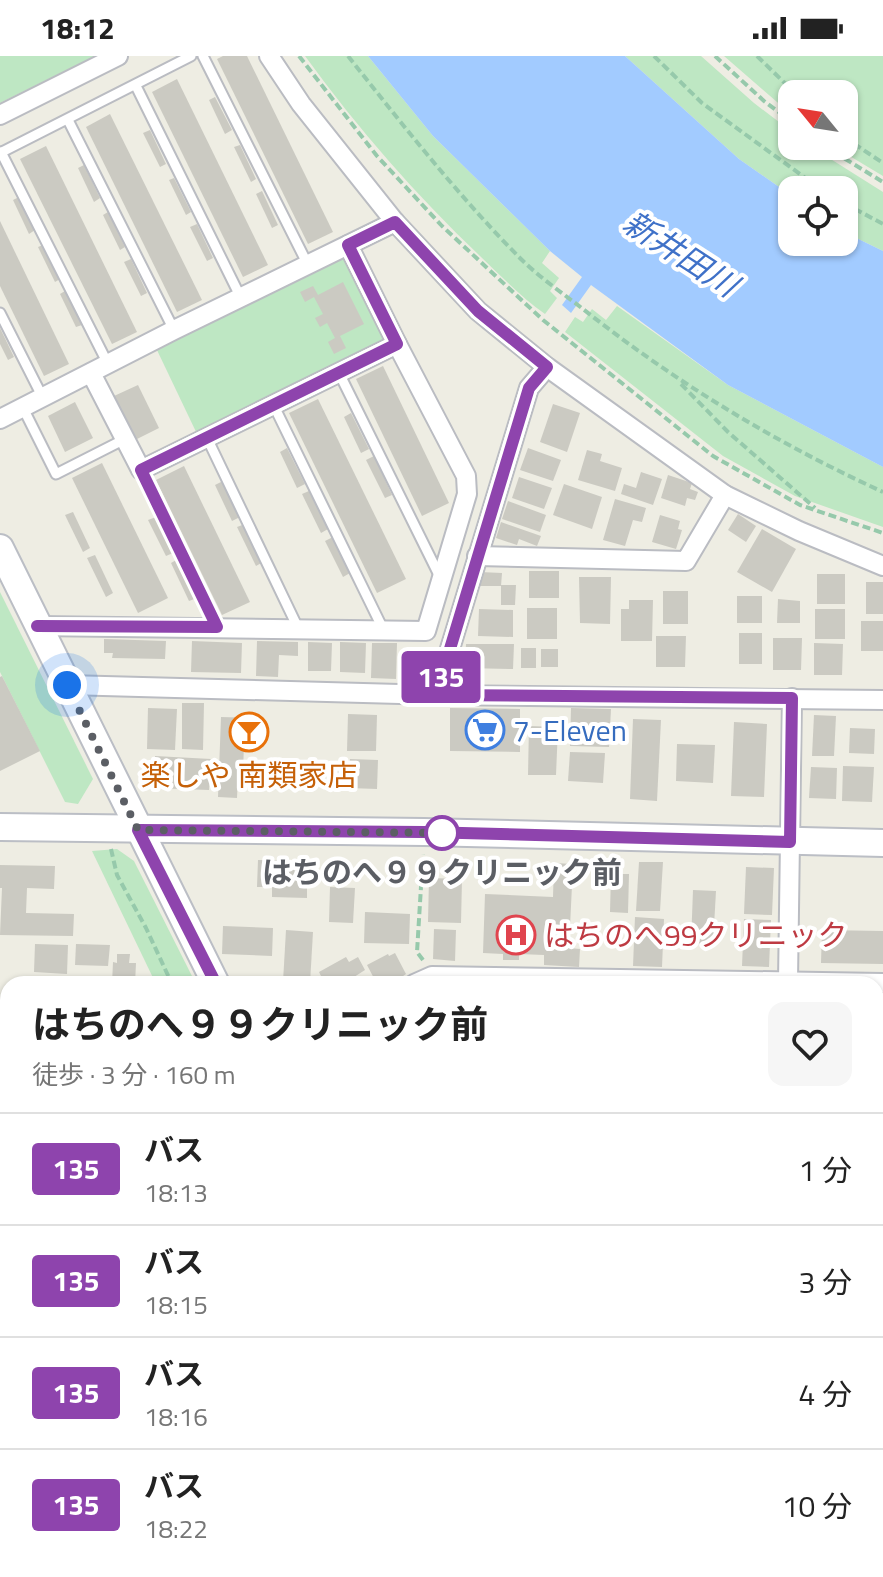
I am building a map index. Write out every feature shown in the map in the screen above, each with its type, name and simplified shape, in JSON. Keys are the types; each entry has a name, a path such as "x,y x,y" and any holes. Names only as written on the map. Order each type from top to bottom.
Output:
{"street":[{"path":"0,115 118,56"},
{"path":"269,56 301,104 395,222 478,311 547,367 725,495 799,531 883,566"},
{"path":"0,419 395,222"},
{"path":"37,626 426,631 467,494 466,476 348,245"},
{"path":"100,368 125,439 141,470 397,344"},
{"path":"436,695 529,388 547,367"},
{"path":"477,556 686,561 725,495"},
{"path":"1,554 212,976"},
{"path":"67,685 436,695 883,700"},
{"path":"788,976 792,698"},
{"path":"0,827 424,832 883,843"}],"lane":[{"path":"100,368 1,153 191,56"},
{"path":"203,56 308,265"},
{"path":"136,86 241,298"},
{"path":"68,120 174,330"},
{"path":"0,313 43,398"},
{"path":"339,373 441,580"},
{"path":"273,404 384,631"},
{"path":"23,408 56,474 125,439"},
{"path":"207,438 299,630"},
{"path":"141,470 217,627"}],"path":[{"path":"299,56 377,156 442,226 507,289 713,456 776,493 883,533"},
{"path":"348,56 436,167 519,258 677,379 819,463 883,492"},
{"path":"654,56 702,103 803,176"},
{"path":"715,56 778,112"},
{"path":"757,56 782,80"},
{"path":"858,146 883,163"},
{"path":"847,160 883,182"},
{"path":"858,211 883,224"},
{"path":"677,379 728,432 817,510"},
{"path":"110,843 117,875 168,976"},
{"path":"423,848 417,952 433,976"}],"green space":[{"path":"0,56 95,56 0,103"},
{"path":"305,56 368,56 433,136 550,251 542,263 559,278 550,291 557,298 545,314 504,279 410,185"},
{"path":"625,56 701,56 778,121 778,160 832,160 858,176 778,176 778,186 739,159"},
{"path":"724,56 883,56 883,176 856,160 858,80 778,80 778,103"},
{"path":"858,176 883,192 883,251 858,239"},
{"path":"344,253 390,340 198,436 156,348"},
{"path":"617,306 728,385 883,467 883,527 795,496 723,456 565,332 575,317 583,322 592,309 606,320"},
{"path":"0,592 93,779 78,804 65,802 0,672"},
{"path":"117,849 134,861 192,976 152,976 92,851"}],"water":[{"name":"新井田川","path":"368,56 625,56 739,159 778,186 778,256 858,256 858,239 883,251 883,467 728,385 591,285 571,313 562,305 582,277 550,251 433,136"}],"building":[{"path":"247,56 333,232 308,244 217,59"},
{"path":"177,79 268,265 243,277 152,92"},
{"path":"215,97 232,130 225,134 209,100"},
{"path":"110,114 202,300 177,312 86,127"},
{"path":"150,130 166,164 160,167 143,133"},
{"path":"240,145 256,179 251,182 234,147"},
{"path":"46,146 137,332 112,344 20,159"},
{"path":"84,165 100,198 94,202 78,168"},
{"path":"174,178 191,212 186,215 169,180"},
{"path":"262,191 278,225 272,228 256,194"},
{"path":"19,197 35,230 29,234 13,200"},
{"path":"108,212 125,247 120,250 103,215"},
{"path":"0,221 69,364 44,376 0,286"},
{"path":"197,224 213,258 207,261 190,227"},
{"path":"43,245 60,279 55,282 38,247"},
{"path":"131,259 147,293 141,296 124,262"},
{"path":"343,282 364,324 340,336 346,348 334,354 328,342 335,338 327,323 320,327 315,318 323,314 314,297 305,302 300,292 313,286 318,295"},
{"path":"65,291 82,325 76,327 60,294"},
{"path":"0,328 14,357 8,360 0,344"},
{"path":"383,366 449,503 422,516 356,379"},
{"path":"138,385 159,428 135,440 114,396"},
{"path":"318,399 406,579 377,593 289,413"},
{"path":"75,402 93,438 65,452 48,416"},
{"path":"553,404 580,413 567,452 540,442"},
{"path":"351,413 369,449 361,453 344,417"},
{"path":"287,448 305,484 297,488 280,452"},
{"path":"528,448 561,460 553,481 520,470"},
{"path":"587,450 602,454 600,461 622,468 615,491 578,480"},
{"path":"374,456 392,495 385,498 366,460"},
{"path":"102,463 168,598 138,613 72,478"},
{"path":"184,466 250,602 222,615 156,480"},
{"path":"641,472 662,479 653,505 621,494 624,484 636,488"},
{"path":"668,475 692,483 690,489 698,492 695,500 687,498 685,506 661,498"},
{"path":"519,477 552,488 544,509 512,498"},
{"path":"223,481 240,517 232,521 215,485"},
{"path":"564,484 602,497 592,529 553,515"},
{"path":"309,491 328,529 321,533 302,494"},
{"path":"615,499 646,508 642,522 633,520 625,546 603,540"},
{"path":"508,501 546,515 540,532 502,519"},
{"path":"73,512 90,548 83,552 65,515"},
{"path":"738,514 756,526 746,542 728,530"},
{"path":"660,515 680,521 678,529 682,530 676,549 652,542"},
{"path":"156,517 173,553 166,556 148,520"},
{"path":"501,522 541,536 537,546 519,539 517,545 496,538"},
{"path":"245,524 263,562 256,566 237,527"},
{"path":"762,529 796,549 772,592 737,572"},
{"path":"333,537 350,573 343,577 325,541"},
{"path":"95,555 113,593 106,597 87,558"},
{"path":"178,559 197,598 189,601 171,563"},
{"path":"529,571 559,571 559,598 529,598"},
{"path":"480,572 502,573 501,586 480,586"},
{"path":"817,574 845,574 845,604 817,604"},
{"path":"579,577 611,577 610,624 580,623"},
{"path":"866,582 883,582 883,614 866,614"},
{"path":"501,585 516,585 515,605 501,605"},
{"path":"663,591 688,591 688,624 663,624"},
{"path":"737,596 762,596 762,623 737,623"},
{"path":"778,599 800,601 800,623 777,623"},
{"path":"629,600 653,600 652,641 621,641 621,609 629,609"},
{"path":"527,608 557,608 557,639 527,639"},
{"path":"479,609 513,610 513,637 478,636"},
{"path":"815,609 845,609 845,639 815,639"},
{"path":"861,621 883,621 883,651 861,651"},
{"path":"739,633 762,633 762,664 739,664"},
{"path":"656,636 686,636 685,667 656,667"},
{"path":"773,638 802,638 801,670 773,670"},
{"path":"104,639 166,641 165,659 112,658 113,653 104,653"},
{"path":"192,641 242,643 241,673 191,672"},
{"path":"257,641 298,642 298,656 279,655 278,677 256,676"},
{"path":"308,642 332,643 331,671 308,671"},
{"path":"340,642 366,643 365,673 340,672"},
{"path":"372,643 397,643 396,679 371,678"},
{"path":"814,643 843,644 842,675 814,675"},
{"path":"466,644 514,644 513,669 465,668"},
{"path":"521,648 536,648 536,668 521,668"},
{"path":"541,649 558,649 558,667 541,667"},
{"path":"0,677 40,751 0,771"},
{"path":"182,703 204,703 203,750 182,749"},
{"path":"148,708 177,709 175,750 147,749"},
{"name":"7-Eleven","path":"450,708 520,709 520,752 450,751"},
{"path":"571,708 611,709 609,747 570,746"},
{"path":"348,714 377,715 376,751 347,751"},
{"path":"814,715 836,716 834,756 812,756"},
{"path":"221,717 260,718 259,742 244,742 243,775 238,775 237,798 218,797"},
{"path":"633,719 661,720 657,801 630,799"},
{"path":"734,722 767,724 764,797 731,796"},
{"path":"529,726 558,727 556,775 528,775"},
{"path":"850,728 875,729 874,754 849,753"},
{"path":"677,744 715,745 713,783 676,781"},
{"path":"570,752 605,753 603,783 568,781"},
{"path":"155,756 211,759 209,790 153,788"},
{"path":"350,759 378,760 377,789 349,788"},
{"path":"843,766 874,767 872,802 842,801"},
{"path":"811,767 837,768 836,799 809,798"},
{"path":"258,860 307,861 307,898 272,897 272,887 257,887"},
{"path":"639,862 663,862 660,911 636,911"},
{"path":"554,863 573,864 569,948 580,949 579,967 544,965 544,955 519,954 519,960 503,960 503,954 483,953 485,894 553,897"},
{"path":"0,865 55,866 54,889 27,888 26,913 74,914 73,936 0,935"},
{"path":"746,867 774,868 772,915 744,914"},
{"path":"611,874 629,874 628,913 610,912"},
{"path":"429,878 462,879 461,923 428,922"},
{"path":"330,887 355,888 353,923 329,922"},
{"path":"693,890 716,891 713,944 691,943"},
{"path":"365,912 410,914 409,944 364,943"},
{"path":"635,917 664,919 662,967 633,966"},
{"path":"744,919 771,920 769,967 742,966"},
{"path":"223,926 273,928 272,956 222,954"},
{"path":"434,929 456,930 455,961 433,959"},
{"path":"286,930 313,932 310,976 283,976"},
{"path":"822,930 883,931 883,964 821,963"},
{"path":"35,944 68,945 67,974 34,972"},
{"path":"76,944 110,945 108,966 75,965"},
{"path":"395,953 406,974 373,976 367,965"},
{"path":"117,954 130,954 129,963 136,963 135,976 112,976 113,962 117,963"},
{"path":"346,957 349,962 358,957 365,970 356,976 321,976 319,972"}],"bus line":[{"name":"135","path":"37,626 217,627 141,470 397,344 348,245 395,222 478,311 547,367 529,388 436,695 792,698 790,842 424,832 138,830 212,976"}],"place":[{"name":"7-Eleven","path":"485,730"},
{"name":"楽しや 南類家店","path":"249,732"},
{"name":"はちのへ９９クリニック前","path":"442,833"},
{"name":"はちのへ99クリニック","path":"516,935"}],"route":[{"path":"67,685 138,830 454,833 442,833"}]}
